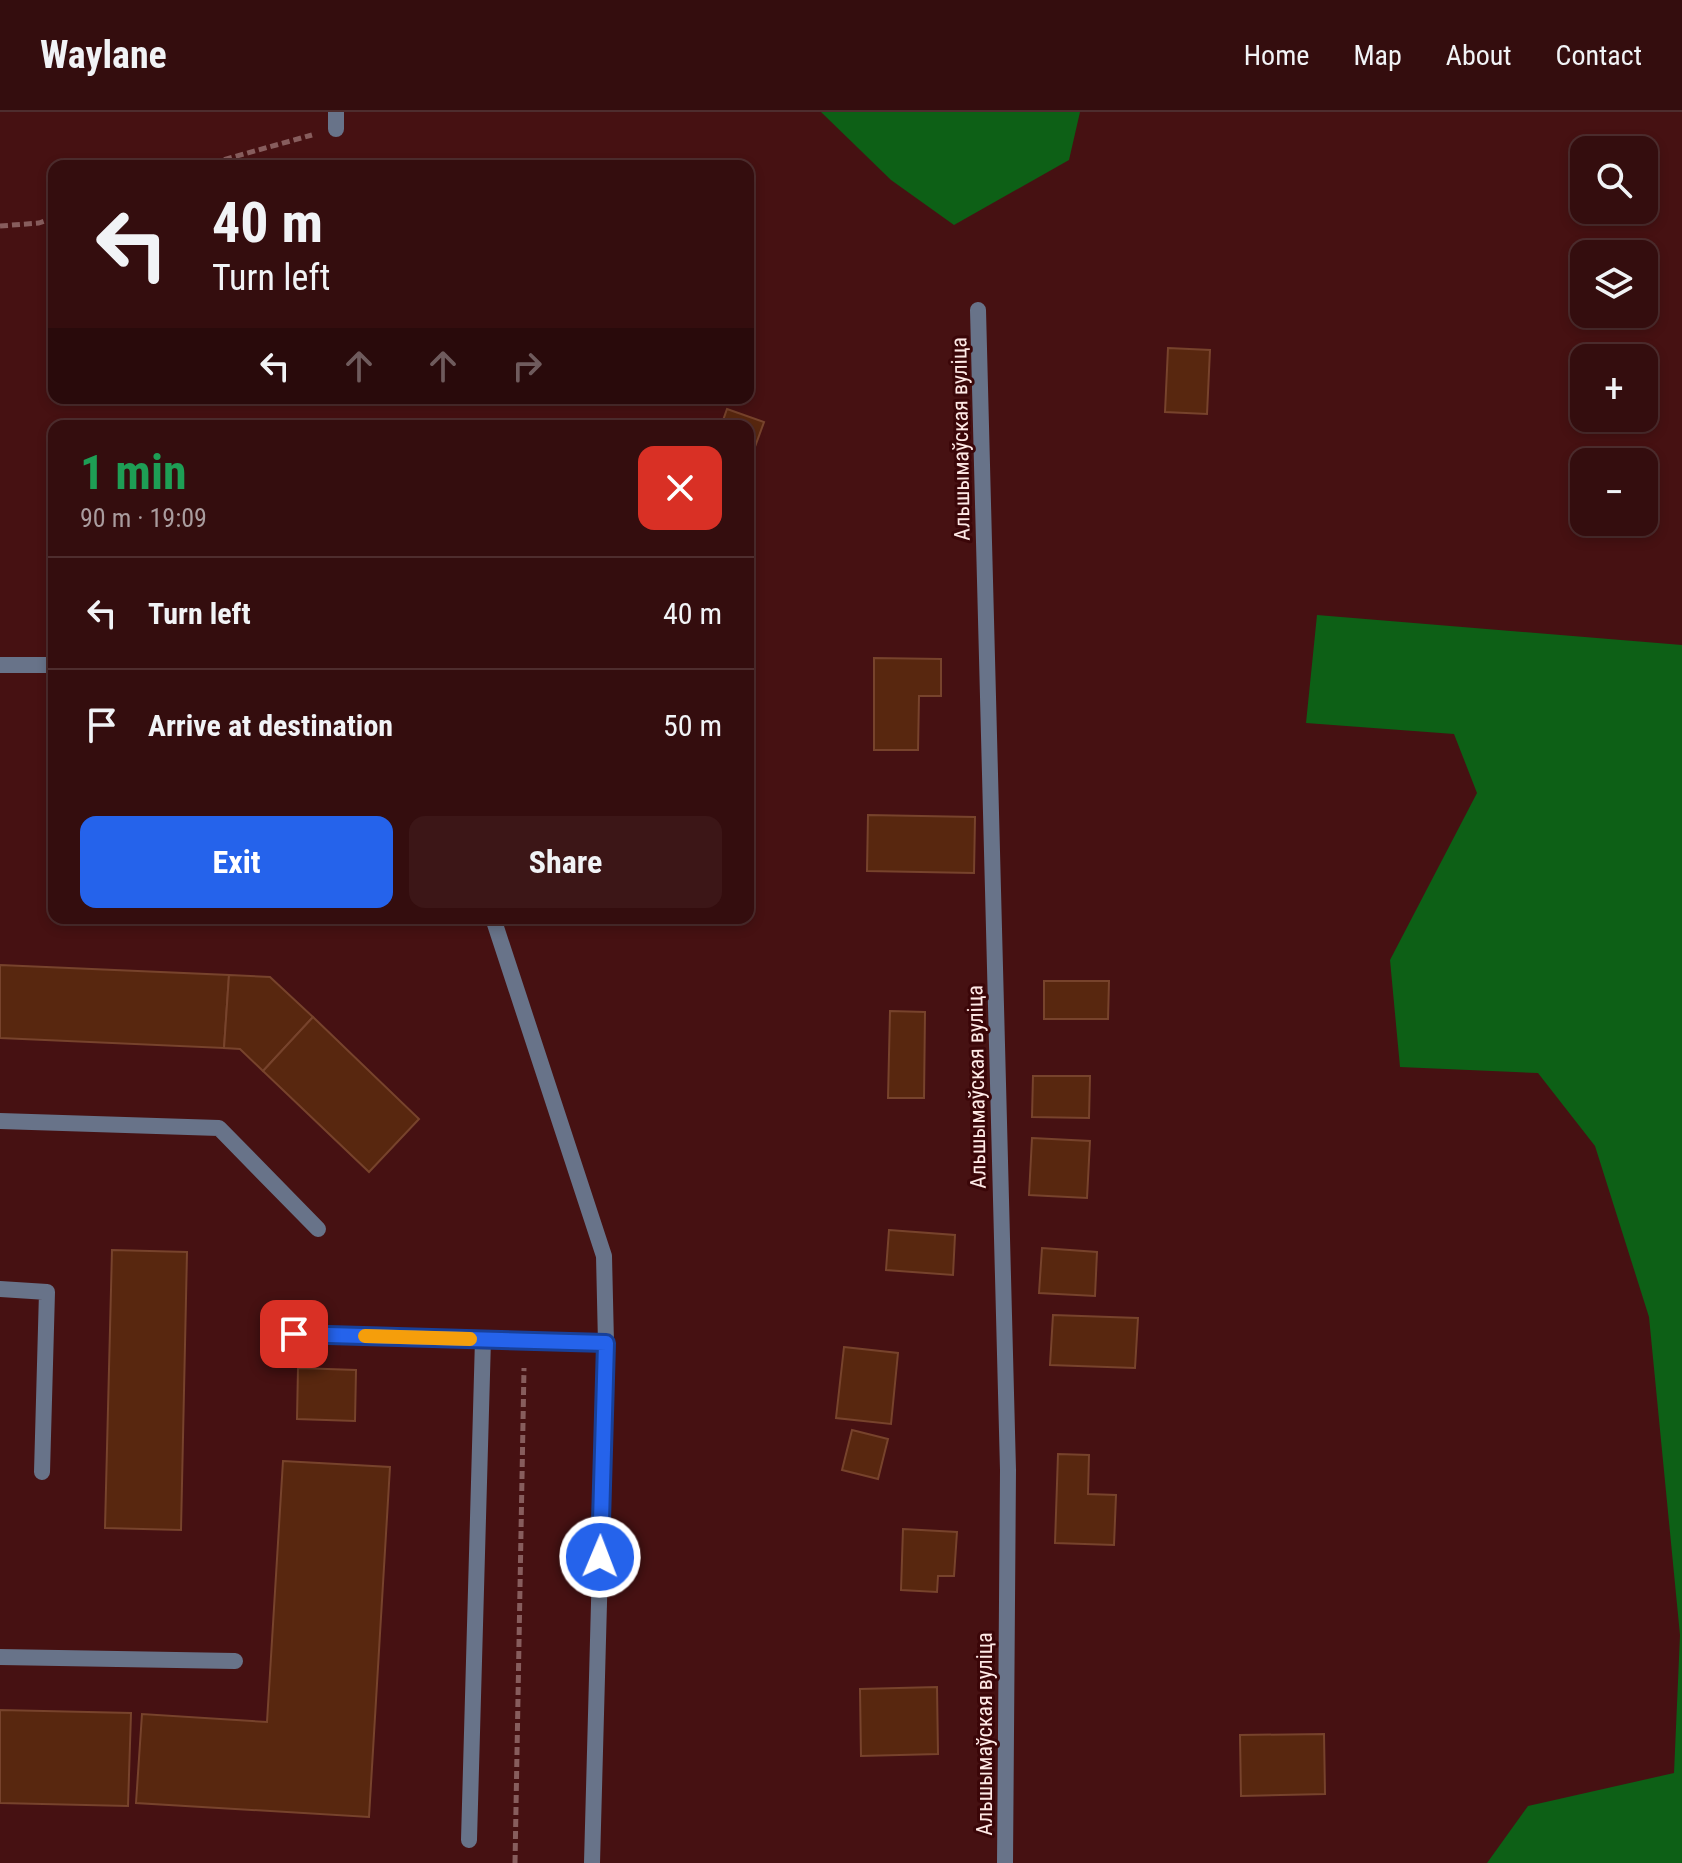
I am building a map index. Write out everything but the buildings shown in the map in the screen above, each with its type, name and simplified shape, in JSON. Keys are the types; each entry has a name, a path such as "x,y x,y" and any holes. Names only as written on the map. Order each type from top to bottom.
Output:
{"street":[{"name":"Альшымаўская вуліца","path":"978,310 1008,1470 1005,1863"},
{"path":"0,665 48,665"},
{"path":"495,924 604,1256 606,1343 592,1863"},
{"path":"0,1121 219,1128 318,1229"},
{"path":"0,1289 47,1292 42,1472"},
{"path":"294,1334 606,1343"},
{"path":"469,1840 483,1339"},
{"path":"0,1657 235,1661"}],"path":[{"path":"219,160 336,120"},
{"path":"0,226 48,220"},
{"path":"515,1863 524,1341"}],"green space":[{"path":"821,112 1080,112 1069,160 954,225 891,180"},
{"path":"1317,615 1682,645 1682,1863 1487,1863 1528,1806 1674,1773 1680,1635 1649,1317 1595,1146 1538,1073 1400,1067 1390,960 1477,793 1454,734 1306,723"}],"slow traffic":[{"path":"365,1336 470,1339"}],"route":[{"path":"294,1334 606,1343 600,1557"}]}
